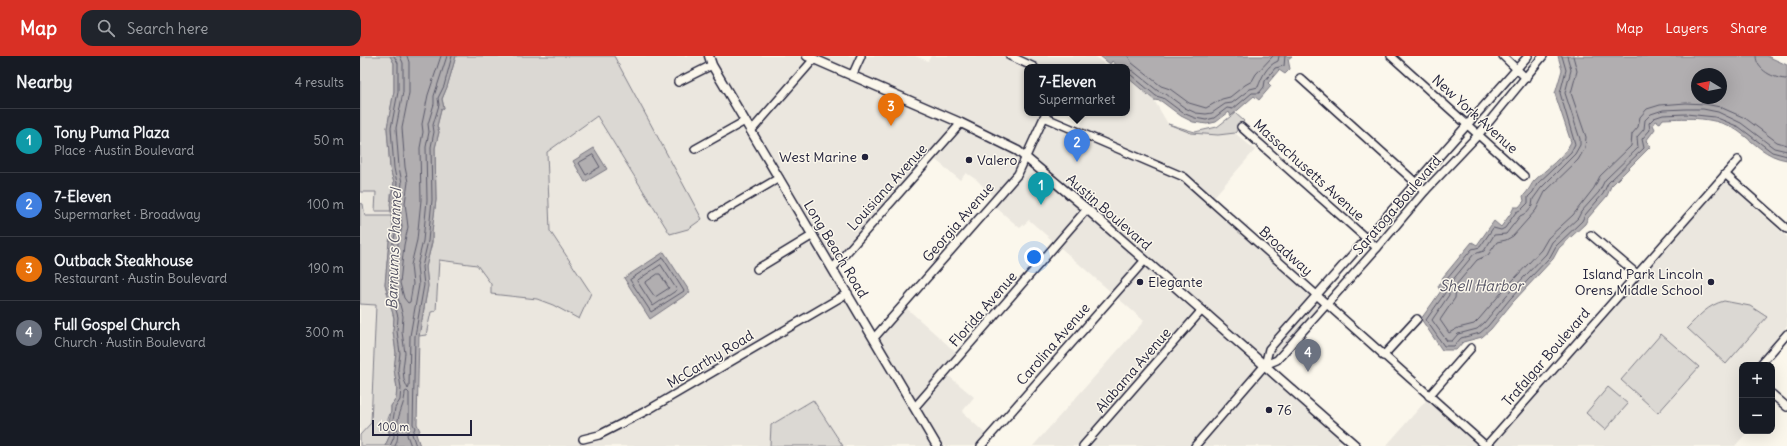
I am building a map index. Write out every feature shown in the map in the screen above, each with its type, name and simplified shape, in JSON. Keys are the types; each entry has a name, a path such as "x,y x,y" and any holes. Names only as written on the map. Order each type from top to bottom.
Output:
{"main road":[{"name":"Long Beach Road","path":"703,56 712,65"},
{"name":"Long Beach Road","path":"709,56 712,65 937,446"},
{"name":"Austin Boulevard","path":"810,57 961,123 1018,151 1087,209 1356,446"}],"street":[{"path":"852,76 861,56"},
{"path":"1010,56 1027,64"},
{"name":"New York Avenue","path":"1391,56 1524,176"},
{"path":"1503,56 1526,78"},
{"name":"Saratoga Boulevard","path":"1265,365 1269,349 1365,238 1528,56"},
{"name":"Saratoga Boulevard","path":"1194,446 1265,365 1277,360 1377,248 1425,191 1479,134 1543,56"},
{"path":"751,131 810,57"},
{"path":"678,82 712,65"},
{"path":"1300,78 1425,191"},
{"name":"Georgia Avenue","path":"874,338 1018,174 1045,116"},
{"name":"Broadway","path":"1047,116 1184,177 1383,356 1486,446"},
{"path":"696,149 745,121"},
{"name":"Louisiana Avenue","path":"833,268 961,123"},
{"name":"Massachusetts Avenue","path":"1241,126 1377,248"},
{"name":"Trafalgar Boulevard","path":"1486,446 1738,160"},
{"path":"1725,174 1787,229"},
{"path":"714,216 779,178"},
{"name":"Florida Avenue","path":"914,407 1087,209"},
{"path":"756,269 812,235"},
{"path":"1592,235 1637,274"},
{"name":"Carolina Avenue","path":"982,446 1145,260"},
{"name":"McCarthy Road","path":"583,439 599,435 648,410 848,293"},
{"name":"Alabama Avenue","path":"1083,446 1202,310"},
{"path":"1383,356 1417,319"},
{"path":"1763,362 1787,334"},
{"path":"1429,396 1471,348"},
{"path":"1775,397 1787,407"}],"shaded area":[{"path":"360,56 390,56 394,63 394,91 387,128 390,168 394,183 391,194 391,211 375,211 376,192 360,192"},
{"path":"456,56 614,56 702,219 688,229 670,234 597,116 547,152 550,231 591,293 579,319 553,305 537,299 491,294 491,284 477,265 439,260 436,311 431,312 426,335 419,336 428,286 426,267 432,242 436,200 435,148 439,132 437,126 441,110 444,108 442,99"},
{"path":"614,56 705,56 713,64 710,56 915,56 928,61 931,56 1095,56 1104,64 1024,64 1024,116 1046,116 1079,130 1085,116 1130,116 1130,80 1154,100 1168,124 1191,133 1218,135 1235,133 1255,150 1211,200 1327,305 1274,365 1348,433 1336,446 1033,446 1144,321 1029,220 1020,228 992,204 996,200 977,180 966,173 960,180 931,156 832,267 873,335 903,305 959,355 944,372 974,397 962,412 990,438 984,446 843,446 813,400 771,425 770,446 420,446 415,434 420,431 417,424 419,336 426,335 431,312 436,311 438,260 477,265 491,284 492,294 537,299 553,305 590,293 550,231 547,151 597,116 670,234 633,93"},
{"path":"1235,113 1244,121 1235,133 1218,135 1191,133 1168,124 1195,132 1217,127"},
{"name":"Island Park Lincoln Orens Middle School","path":"1725,181 1787,237 1787,326 1757,362 1739,362 1739,434 1745,434 1735,446 1490,446"},
{"path":"360,192 376,192 375,211 391,211 391,216 365,216 365,209 363,204 360,203"},
{"path":"360,203 363,204 365,216 391,216 393,227 389,242 385,284 394,318 393,331 396,353 394,369 397,388 396,399 391,406 388,419 388,430 390,435 385,446 360,446 360,435 371,423 376,305 360,304"},
{"path":"1724,301 1750,306 1767,317 1726,364 1687,328 1708,308"},
{"path":"360,304 376,305 371,423 360,435"},
{"path":"1661,334 1699,367 1658,413 1621,380"},
{"path":"1608,387 1628,404 1605,430 1586,413"},
{"path":"1430,396 1486,446 1386,446"},
{"path":"813,400 843,446 770,446 771,425"}],"water":[{"name":"Barnums Channel","path":"390,56 456,56 442,99 444,108 441,110 437,126 439,132 435,148 436,200 432,242 426,267 428,286 419,336 417,424 420,431 416,434 420,446 385,446 390,435 389,424 391,406 396,399 397,388 394,369 396,353 393,331 394,318 385,284 389,242 393,227 390,204 394,183 390,168 387,128 394,91 394,63"},
{"path":"1100,56 1292,56 1288,59 1290,69 1285,74 1279,70 1268,83 1271,86 1259,100 1254,96 1231,116 1229,112 1216,122 1207,124 1193,122 1181,116 1161,101 1154,100 1130,80 1130,64 1116,64 1112,61 1110,64"},
{"name":"Shell Harbor","path":"1558,56 1767,56 1787,65 1787,160 1767,153 1738,131 1729,126 1711,120 1692,118 1663,119 1660,123 1656,121 1653,125 1655,129 1646,141 1651,146 1611,186 1607,196 1588,218 1585,224 1559,248 1553,259 1513,302 1491,329 1482,337 1463,342 1456,350 1442,350 1421,319 1441,291 1438,287 1443,277 1472,242 1477,245 1494,221 1501,227 1514,207 1519,207 1524,201 1523,196 1533,182 1564,153 1571,142 1555,94 1562,70"},
{"path":"594,148 607,169 585,182 573,161"},
{"path":"664,252 690,292 650,319 624,278"}],"place":[{"name":"Outback Steakhouse","path":"891,126"},
{"name":"West Marine","path":"865,157"},
{"name":"Valero","path":"969,160"},
{"name":"7-Eleven","path":"1077,162"},
{"name":"Tony Puma Plaza","path":"1041,205"},
{"name":"Elegante","path":"1140,282"},
{"name":"Island Park Lincoln Orens Middle School","path":"1711,282"},
{"name":"Full Gospel Church","path":"1308,372"},
{"name":"76","path":"1269,410"}]}
